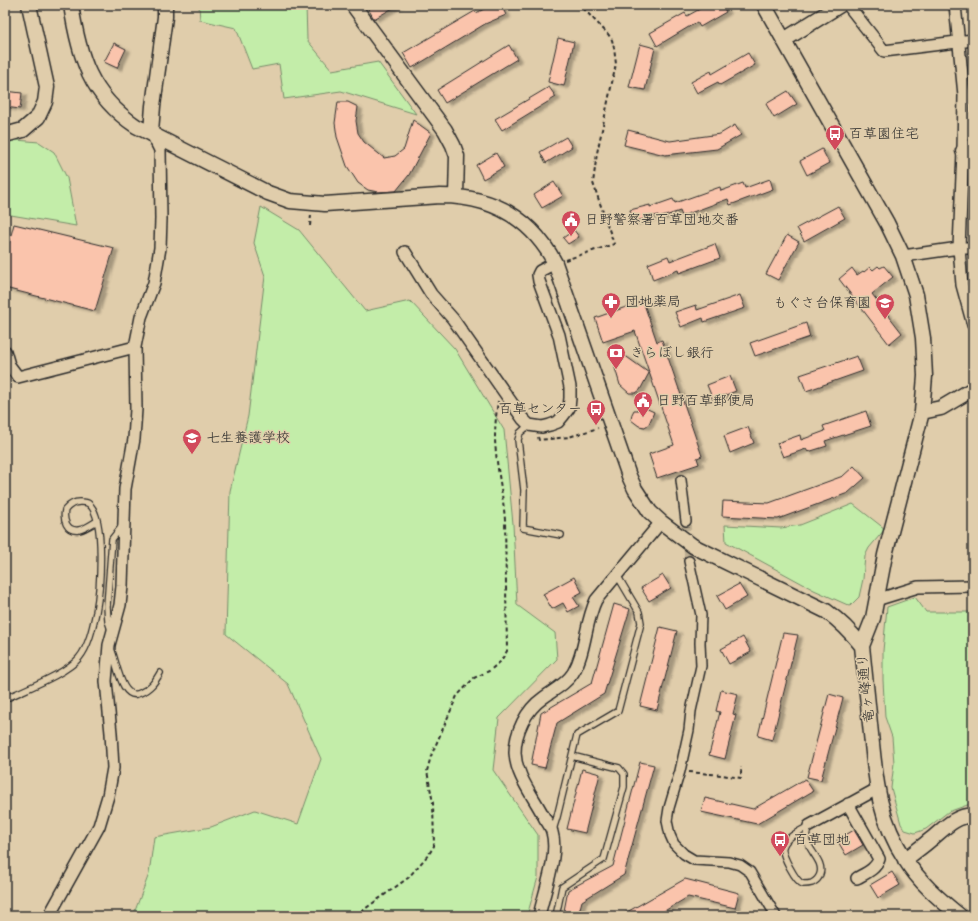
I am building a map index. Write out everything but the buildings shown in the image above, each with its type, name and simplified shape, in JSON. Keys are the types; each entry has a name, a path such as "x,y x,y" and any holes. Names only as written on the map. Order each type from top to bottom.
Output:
{"street":[{"path":"5,135 23,130 38,117 45,102 47,87 29,5"},
{"name":"竜ヶ峰通り","path":"71,5 75,32 82,58 97,88 109,103 136,126 151,132 268,193 290,201 325,204 456,196 483,202 503,209 519,218 541,240 560,261 629,476 642,502 661,522 693,546 826,611 851,632 862,646 877,788 884,817 905,860 920,880 941,901 960,916"},
{"path":"49,916 99,826 108,796 113,768 106,681 111,640 120,605 122,586 125,489 134,439 135,347 141,317 155,276 160,248 160,150 151,132 165,17 165,5"},
{"path":"353,5 445,130 457,156 456,196"},
{"path":"764,5 887,223 903,256 916,296 923,338 925,376 922,412 885,555 872,618 862,646"},
{"path":"784,40 840,5"},
{"path":"848,5 884,51 973,40"},
{"path":"955,5 968,152 962,197 959,248 962,285 973,323"},
{"path":"962,197 973,200"},
{"path":"903,256 959,248 973,248"},
{"path":"405,252 431,294 453,319 523,419 529,425 542,427 550,426 558,422 569,408 570,387 559,335 538,275 540,271 560,261"},
{"path":"5,351 9,365 18,377 135,347"},
{"path":"922,412 941,408 973,389"},
{"path":"681,480 686,521"},
{"path":"539,916 554,848 552,832 521,775 515,753 517,736 523,720 530,709 542,698 563,684 573,673 580,657 591,611 596,600 661,522"},
{"path":"689,561 701,615 701,666 680,771 669,808 667,821 670,834 674,844 684,854 694,860 729,862 740,865 750,872 776,916"},
{"path":"876,600 918,587 973,586"},
{"path":"809,826 877,788"},
{"path":"848,804 879,859 874,868 857,878"},
{"path":"905,860 957,818 973,815"}],"lane":[{"path":"529,425 520,434 518,440 524,490 523,528 561,535"},
{"path":"5,699 64,671 73,665 80,657 87,642 96,611 100,575 99,533 97,521 90,504 85,502 76,502 69,505 65,510 64,522 72,530 79,530 97,521"},
{"path":"124,523 112,539 109,576 107,606 108,621 115,658 125,688 129,694 137,695 146,691 155,683 160,674"},
{"path":"100,575 109,576"},
{"path":"552,832 577,735 618,711 639,631 639,612 617,575"},
{"path":"556,916 562,887 604,860 624,787 624,774 619,768 572,756"},
{"path":"809,826 806,833 807,841 820,865 821,870 820,876 815,881 810,884 803,884 798,881 783,855 783,848 787,840 809,826"}],"path":[{"path":"560,261 614,244 593,183 597,152 616,64 614,48 612,40 608,34 580,5"},
{"path":"310,226 311,212"},
{"path":"355,916 408,878 434,846 434,803 427,771 431,756 457,696 474,678 489,671 500,662 507,651 504,499 495,438 500,388"},
{"path":"539,440 568,437 598,428"},
{"path":"680,771 741,778 741,767"}],"green space":[{"path":"199,5 306,5 307,40 332,70 378,62 416,114 341,91 284,99 279,64 252,69 236,28 200,20"},
{"path":"5,139 39,142 54,152 67,178 76,226 5,214"},
{"path":"261,207 299,230 365,311 410,301 455,349 504,430 513,524 517,605 555,633 557,659 499,718 493,770 538,835 538,877 527,916 133,916 149,874 154,837 211,827 255,810 298,824 321,759 288,684 226,634 230,491 248,416 265,276 254,243"},
{"path":"853,504 885,529 869,548 865,556 863,579 859,597 850,606 814,590 726,542 725,525 781,528 800,525"},
{"path":"915,597 926,612 973,612 973,803 948,812 926,829 915,833 905,830 901,824 891,788 894,763 892,737 885,717 883,651 887,607"}],"tunnel":[{"path":"686,521 689,561"}],"place":[{"name":"百草園住宅","path":"835,151"},
{"name":"日野警察署百草団地交番","path":"571,237"},
{"name":"団地薬局","path":"611,319"},
{"name":"もぐさ台保育園","path":"885,320"},
{"name":"きらぼし銀行","path":"616,370"},
{"name":"日野百草郵便局","path":"643,418"},
{"name":"百草センター","path":"596,426"},
{"name":"七生養護学校","path":"192,455"},
{"name":"百草団地","path":"780,857"}]}
